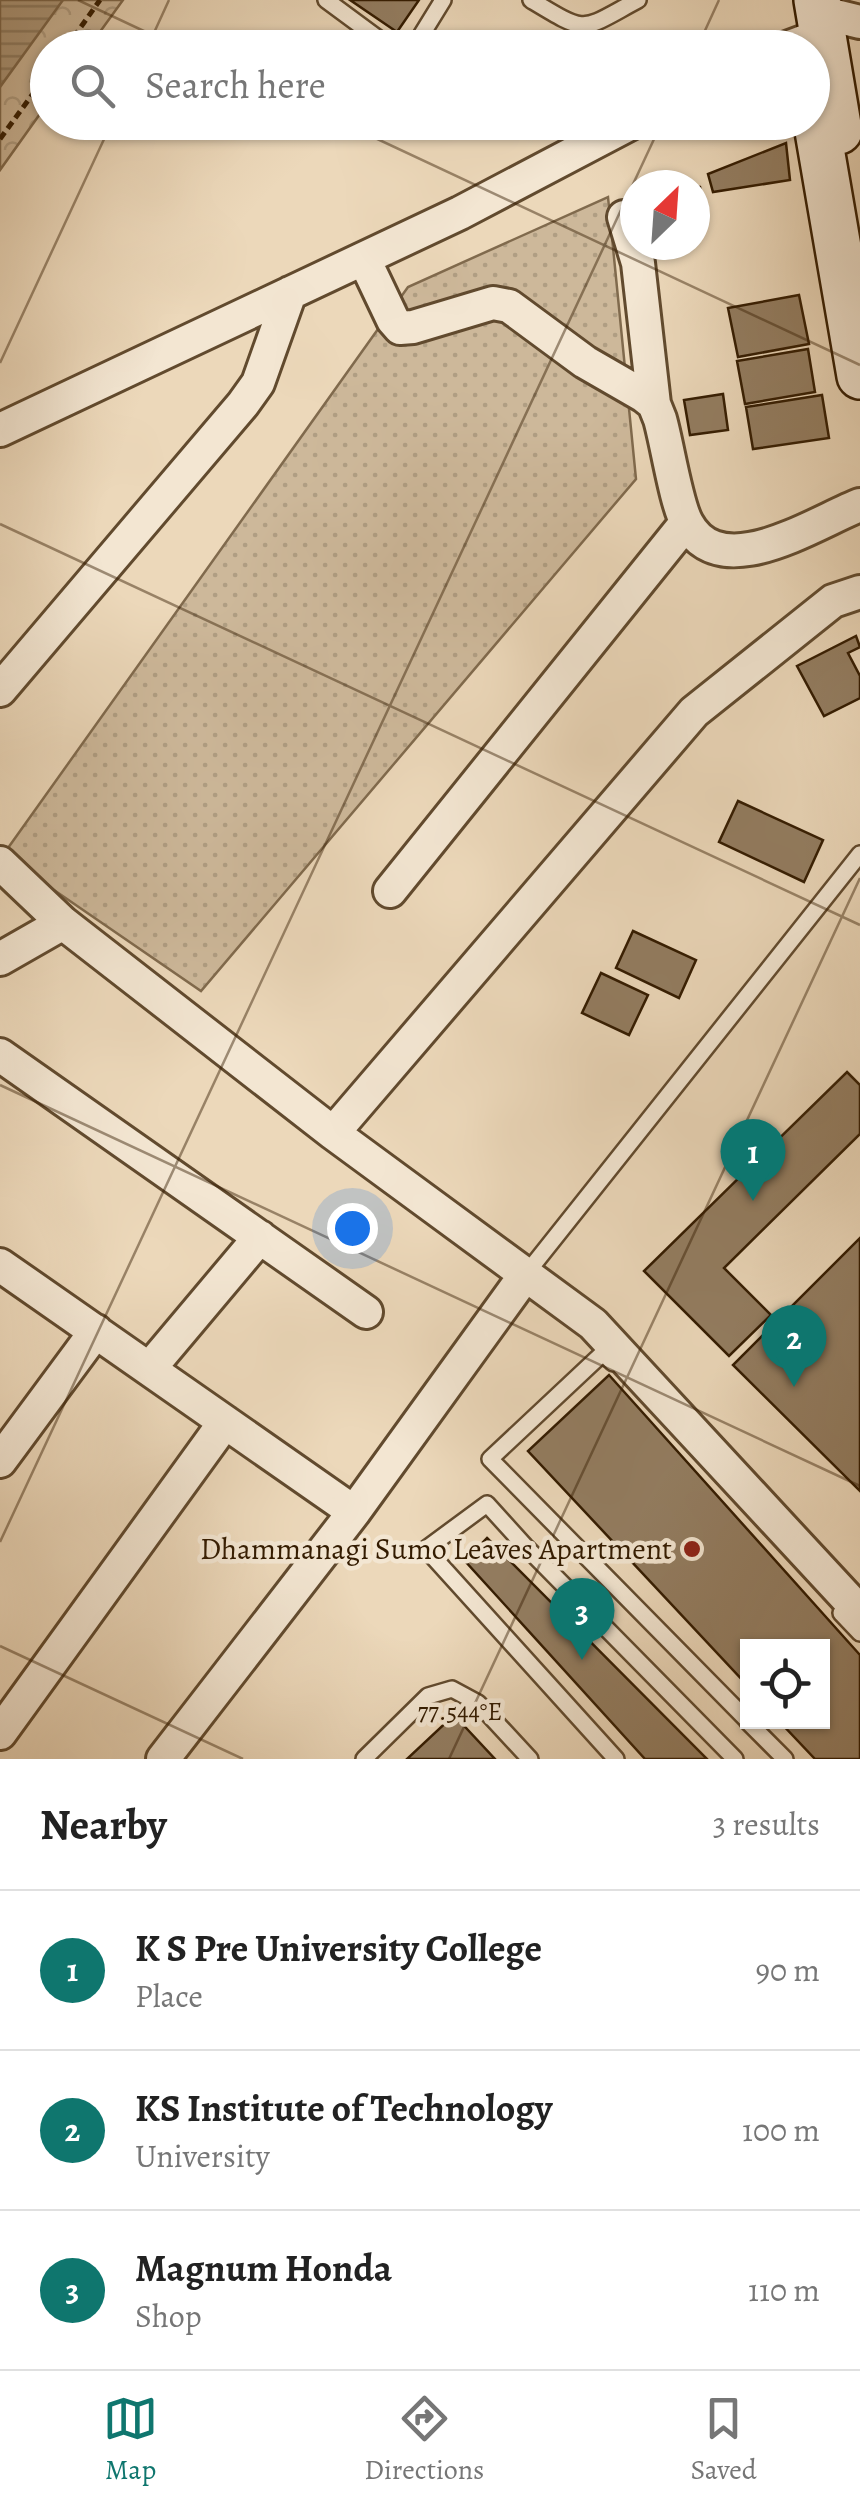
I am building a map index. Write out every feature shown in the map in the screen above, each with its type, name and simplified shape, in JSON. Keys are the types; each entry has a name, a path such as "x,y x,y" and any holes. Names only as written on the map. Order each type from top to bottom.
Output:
{"main road":[{"path":"830,105 860,253"},
{"path":"820,140 860,376"}],"street":[{"path":"0,430 460,213 598,140"},
{"path":"364,259 400,328 493,303 509,306 585,362 654,404"},
{"path":"637,260 654,404 686,522 698,537 726,552 750,552 860,505"},
{"path":"0,690 243,404 258,383 290,293"},
{"path":"390,890 686,522"},
{"path":"333,1133 694,712 834,601 860,592"},
{"path":"0,863 63,923 333,1133 593,1324 860,1612"},
{"path":"0,959 63,923"},
{"path":"0,1054 366,1312"},
{"path":"149,1368 260,1237"},
{"path":"0,1264 354,1512"},
{"path":"163,1759 354,1512 526,1274"},
{"path":"0,1461 96,1332"},
{"path":"0,1733 226,1422"}],"lane":[{"path":"326,0 367,30"},
{"path":"425,30 443,0"},
{"path":"531,0 576,26 588,26 638,0"},
{"path":"526,1274 860,854"},
{"path":"740,1713 490,1460 603,1353 860,1633"},
{"path":"616,1759 426,1549 487,1504 735,1759"},
{"path":"364,1759 428,1696 452,1689 478,1703 530,1759"},
{"path":"756,1729 786,1759"}],"path":[{"path":"79,30 100,0"},
{"path":"0,138 30,97"}],"green space":[{"path":"0,0 123,0 101,30 30,30 30,128 0,170"},
{"path":"608,197 636,479 201,991 3,855 408,287"}],"shaded area":[{"path":"0,0 63,0 41,30 30,30 30,46 0,87"}],"building":[{"path":"350,0 419,0 398,30"},
{"path":"786,143 790,180 713,192 710,173"},
{"path":"799,295 809,344 738,357 728,308"},
{"path":"808,349 815,392 745,404 737,361"},
{"path":"723,394 728,430 690,435 684,400"},
{"path":"822,395 829,438 753,449 746,407"},
{"path":"856,636 860,647 848,653 860,676 860,698 824,716 797,666"},
{"path":"738,801 823,840 804,882 719,842"},
{"path":"633,931 696,960 679,998 616,968"},
{"path":"601,973 648,995 629,1035 582,1013"},
{"path":"847,1072 860,1085 860,1134 724,1268 771,1315 729,1356 644,1271"},
{"path":"860,1238 860,1491 733,1365"},
{"name":"Dhammanagi Sumo Leaves Apartment","path":"609,1375 860,1655 860,1759 815,1759 787,1729 830,1729 830,1639 740,1639 740,1677 528,1451"},
{"path":"487,1538 707,1759 645,1759 465,1561"},
{"path":"454,1715 495,1759 407,1759"}],"place":[{"name":"K S Pre University College","path":"753,1201"},
{"name":"KS Institute of Technology","path":"794,1387"},
{"name":"Dhammanagi Sumo Leaves Apartment","path":"692,1549"},
{"name":"Magnum Honda","path":"582,1660"}]}
